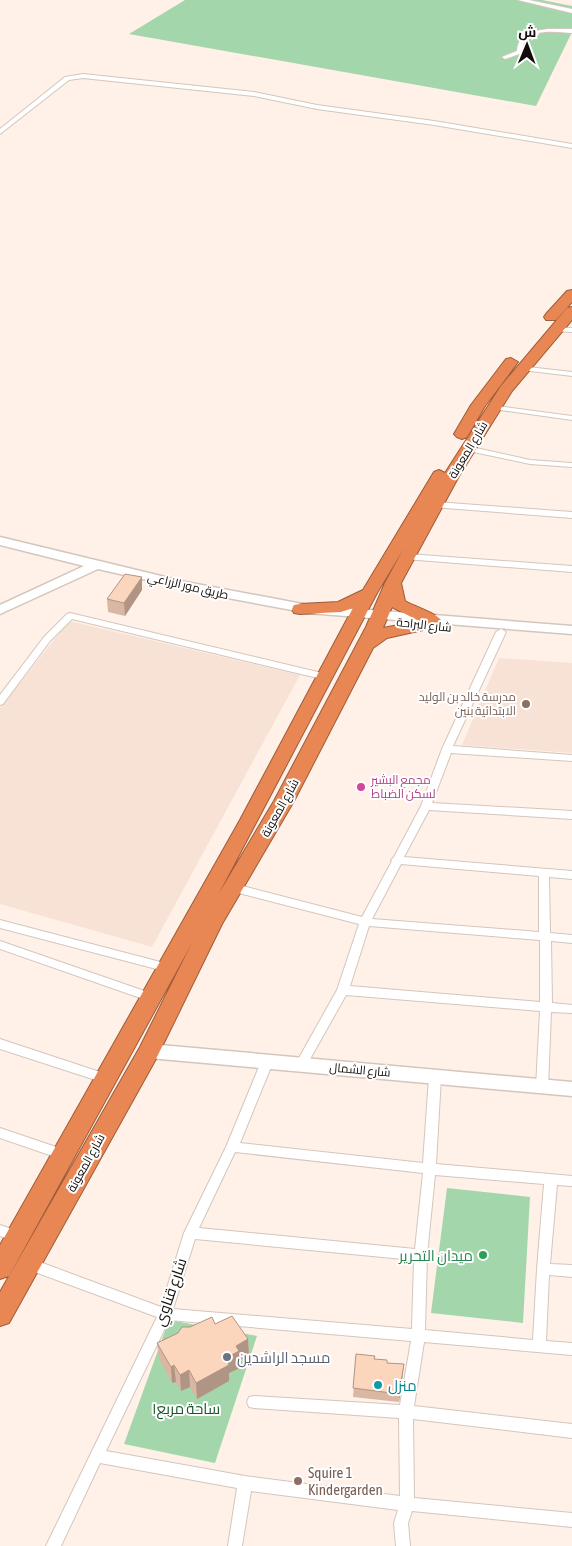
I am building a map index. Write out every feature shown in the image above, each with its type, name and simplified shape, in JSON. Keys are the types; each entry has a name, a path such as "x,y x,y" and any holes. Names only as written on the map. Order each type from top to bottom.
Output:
{"highway":[{"name":"شارع المعونة","path":"0,1314 149,1051 204,921 369,593 483,399 517,354 572,294"},
{"name":"شارع المعونة","path":"0,1268 9,1234 64,1155 168,968 204,921 235,888 284,802 379,617 393,583 467,448 493,407 522,368 564,330 572,311"},
{"path":"393,583 397,603 414,613 424,623"},
{"path":"300,608 341,607 369,593"},
{"path":"364,646 381,634 424,623"}],"street":[{"path":"521,0 572,11"},
{"path":"505,57 520,52 525,37 532,33 572,31"},
{"path":"0,132 66,78 83,76 254,94 311,106 398,117 572,146"},
{"path":"522,368 572,374"},
{"path":"493,407 572,418"},
{"path":"467,448 530,462 572,465"},
{"path":"436,505 572,515"},
{"name":"طريق مور الزراعي","path":"0,541 95,566 250,600 379,617"},
{"path":"408,557 572,569"},
{"path":"0,610 95,566"},
{"path":"0,702 47,639 70,616 326,677"},
{"name":"شارع البراحة","path":"379,617 392,622 572,630"},
{"name":"شارع البراحة","path":"424,623 572,638"},
{"path":"301,1065 343,990 365,922 426,806 447,749 501,632"},
{"path":"447,749 572,758"},
{"path":"426,806 572,815"},
{"path":"396,860 572,875"},
{"path":"542,1086 546,1007 544,873"},
{"path":"235,888 365,922 572,938"},
{"path":"0,924 168,968"},
{"path":"0,945 152,998"},
{"path":"343,990 572,1009"},
{"path":"0,1044 108,1078"},
{"name":"شارع الشمال","path":"149,1051 572,1089"},
{"name":"شارع قناوي","path":"53,1546 99,1456 166,1314 190,1233 232,1147 266,1062"},
{"path":"403,1546 401,1523 407,1504 406,1412 418,1337 421,1255 435,1077"},
{"path":"0,1133 64,1155"},
{"path":"232,1147 429,1169 572,1182"},
{"path":"540,1346 543,1269 551,1180"},
{"path":"190,1233 421,1255"},
{"path":"29,1264 166,1314 572,1349"},
{"path":"543,1269 572,1271"},
{"path":"254,1402 406,1412 572,1431"},
{"path":"99,1456 245,1483 407,1504 572,1520"},
{"path":"235,1546 245,1483"}],"shaded area":[{"path":"69,621 300,675 152,947 0,904 0,708"},
{"name":"مدرسة خالد بن الوليد الابتدائية بنين","path":"499,658 572,663 572,753 462,745"}],"green space":[{"path":"185,0 542,0 572,6 572,32 536,106 129,34"},
{"name":"ميدان التحرير","path":"447,1188 530,1197 523,1323 431,1313"},
{"name":"ساحة مربع١","path":"169,1320 257,1336 215,1463 124,1444"}],"building":[{"path":"125,574 142,577 124,603 107,599"},
{"name":"مسجد الراشدين","path":"232,1316 248,1339 236,1346 239,1351 226,1358 229,1365 196,1383 189,1370 180,1375 174,1365 171,1367 157,1343 178,1333 182,1327 190,1327 212,1317 215,1324"},
{"name":"منزل","path":"356,1354 375,1356 374,1359 387,1360 387,1363 404,1364 399,1394 353,1388"}],"place":[{"name":"مدرسة خالد بن الوليد الابتدائية بنين","path":"526,704"},
{"name":"مجمع البشير لسكن الضباط","path":"361,787"},
{"name":"ميدان التحرير","path":"483,1255"},
{"name":"مسجد الراشدين","path":"227,1357"},
{"name":"منزل","path":"378,1385"},
{"name":"Squire 1 Kindergarden","path":"298,1481"}]}
